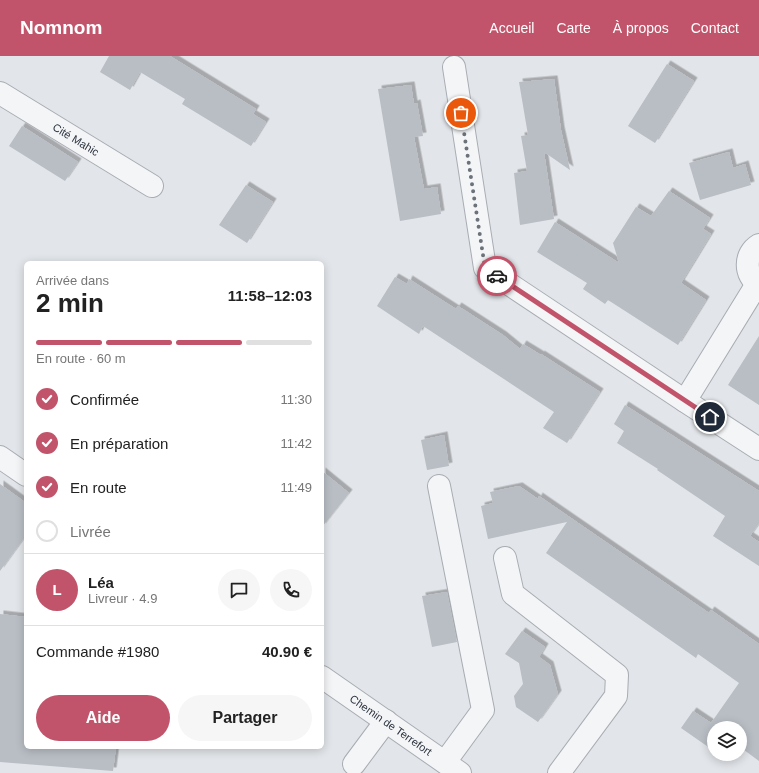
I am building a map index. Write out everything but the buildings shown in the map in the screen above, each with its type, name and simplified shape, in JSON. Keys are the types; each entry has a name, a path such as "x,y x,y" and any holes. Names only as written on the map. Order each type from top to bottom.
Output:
{"street":[{"path":"454,67 485,268 685,402 759,449"},
{"name":"Cité Mahic","path":"0,92 152,186"},
{"path":"685,402 758,285 750,274 747,263 750,254 759,244"},
{"path":"0,457 24,474"},
{"path":"439,486 483,710 453,768"},
{"path":"505,558 513,594 617,675 616,696 559,773"},
{"name":"Chemin de Terrefort","path":"324,678 453,768"},
{"path":"354,764 386,721"}],"way so far":[{"path":"461,113 485,268 497,276"}],"route":[{"path":"497,276 685,402 710,417"}]}
